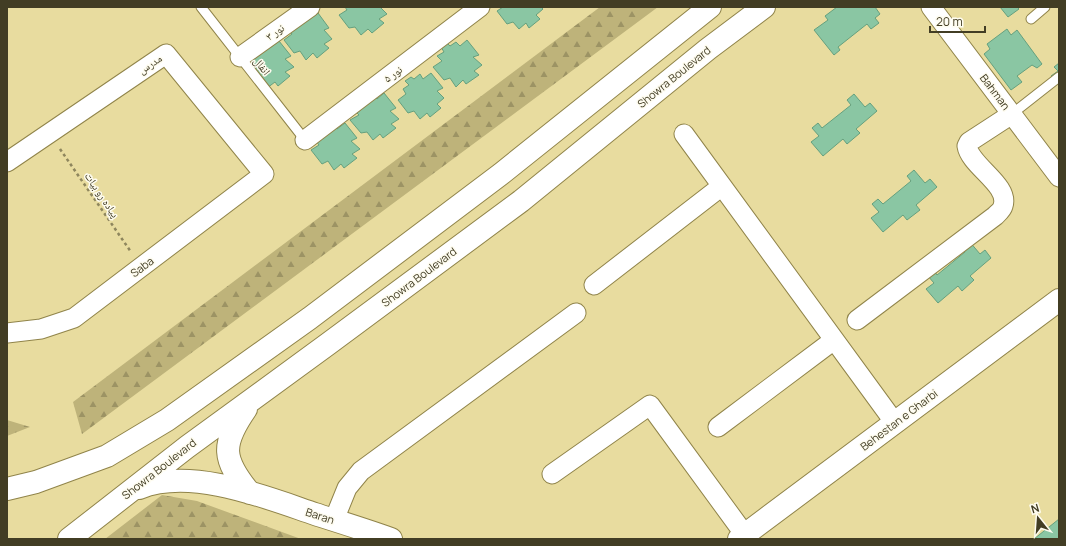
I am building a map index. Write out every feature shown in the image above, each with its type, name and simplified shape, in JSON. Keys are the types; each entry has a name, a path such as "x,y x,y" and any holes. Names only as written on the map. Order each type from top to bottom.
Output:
{"main road":[{"path":"7,489 36,482 107,456 167,420 310,318 501,174 710,7"},
{"name":"Showra Boulevard","path":"69,539 187,447 521,201 708,49 764,7"},
{"name":"Behestan e Gharbi","path":"742,537 1059,300"},
{"path":"250,492 232,469 228,446 231,432 252,400"},
{"name":"‌‌Baran","path":"128,493 149,484 176,480 200,482 250,492 390,539"}],"street":[{"name":"نور ۳","path":"240,57 310,7"},
{"name":"نور ۵","path":"305,140 480,7"},
{"name":"Bahman","path":"931,7 1059,177"},
{"name":"مدرس","path":"7,162 166,54 264,174"},
{"path":"857,320 995,216 1003,207 1004,200 1002,191 973,159 967,150 967,146 969,142 1012,114"},
{"path":"684,134 895,423"},
{"name":"Saba","path":"7,333 41,329 74,318 264,174"},
{"path":"594,285 722,186"},
{"path":"334,520 347,488 361,471 576,313"},
{"path":"718,427 834,340"},
{"path":"552,474 650,405 742,537"}],"lane":[{"name":"انفال","path":"201,7 305,140"},
{"path":"1031,19 1045,7"},
{"path":"1012,114 1059,77"}],"path":[{"name":"پیاده رو بیات","path":"50,133 142,267"}],"green space":[{"path":"600,7 658,7 82,434 73,402"},
{"path":"7,420 30,427 7,436"},
{"path":"162,495 197,501 301,539 105,539"}],"building":[{"path":"345,7 380,7 387,14 379,19 384,23 372,33 368,29 361,35 355,27 349,28 339,15 347,10"},
{"path":"503,7 541,7 543,9 536,15 540,19 529,28 526,23 519,29 513,22 507,24 497,11"},
{"path":"837,7 875,7 880,14 875,18 879,23 871,29 867,24 838,47 840,50 834,55 814,30 828,20 825,16"},
{"path":"1000,7 1017,7 1019,9 1008,17"},
{"path":"318,13 329,28 324,30 332,39 324,44 329,48 317,58 313,53 306,60 300,51 294,53 284,40 292,34 288,29 306,15 310,19"},
{"path":"1007,29 1011,35 1017,30 1042,64 1037,68 1032,65 1017,76 1022,82 1011,90 984,54 990,49 987,44"},
{"path":"467,40 479,55 473,57 482,65 474,71 479,75 466,84 463,80 456,87 450,78 444,80 433,67 442,61 437,56 444,52 441,47 447,43 450,46 456,42 460,46"},
{"path":"279,41 291,56 285,59 294,67 285,72 290,76 278,86 275,82 267,88 263,78 260,79 249,66 253,63 249,58 268,43 271,47"},
{"path":"1059,63 1059,86 1051,76 1058,71 1054,67"},
{"path":"431,73 443,88 437,91 444,98 437,104 441,108 430,117 427,113 420,119 414,111 408,113 398,100 406,94 403,89 409,85 405,81 411,77 414,79 420,74 423,79"},
{"path":"384,93 396,108 390,111 399,119 391,124 396,128 383,138 380,134 373,140 367,132 361,133 350,120 359,115 354,110 373,95 377,99"},
{"path":"854,94 865,107 870,103 877,111 856,129 860,133 847,144 843,139 823,156 811,142 819,136 812,128 818,123 822,128 851,105 847,100"},
{"path":"345,123 357,138 351,141 360,149 352,154 357,158 344,168 341,164 334,170 328,161 322,164 311,150 319,145 315,140 334,125 337,129"},
{"path":"914,170 925,183 930,179 937,187 916,205 920,210 907,220 903,215 883,232 871,218 879,212 872,204 878,199 883,204 911,181 907,176"},
{"path":"969,241 980,254 985,250 991,258 970,276 974,280 962,291 958,286 938,303 926,289 934,283 927,275 933,269 937,275 965,252 962,247"},
{"path":"1059,519 1059,539 1034,539"}]}
